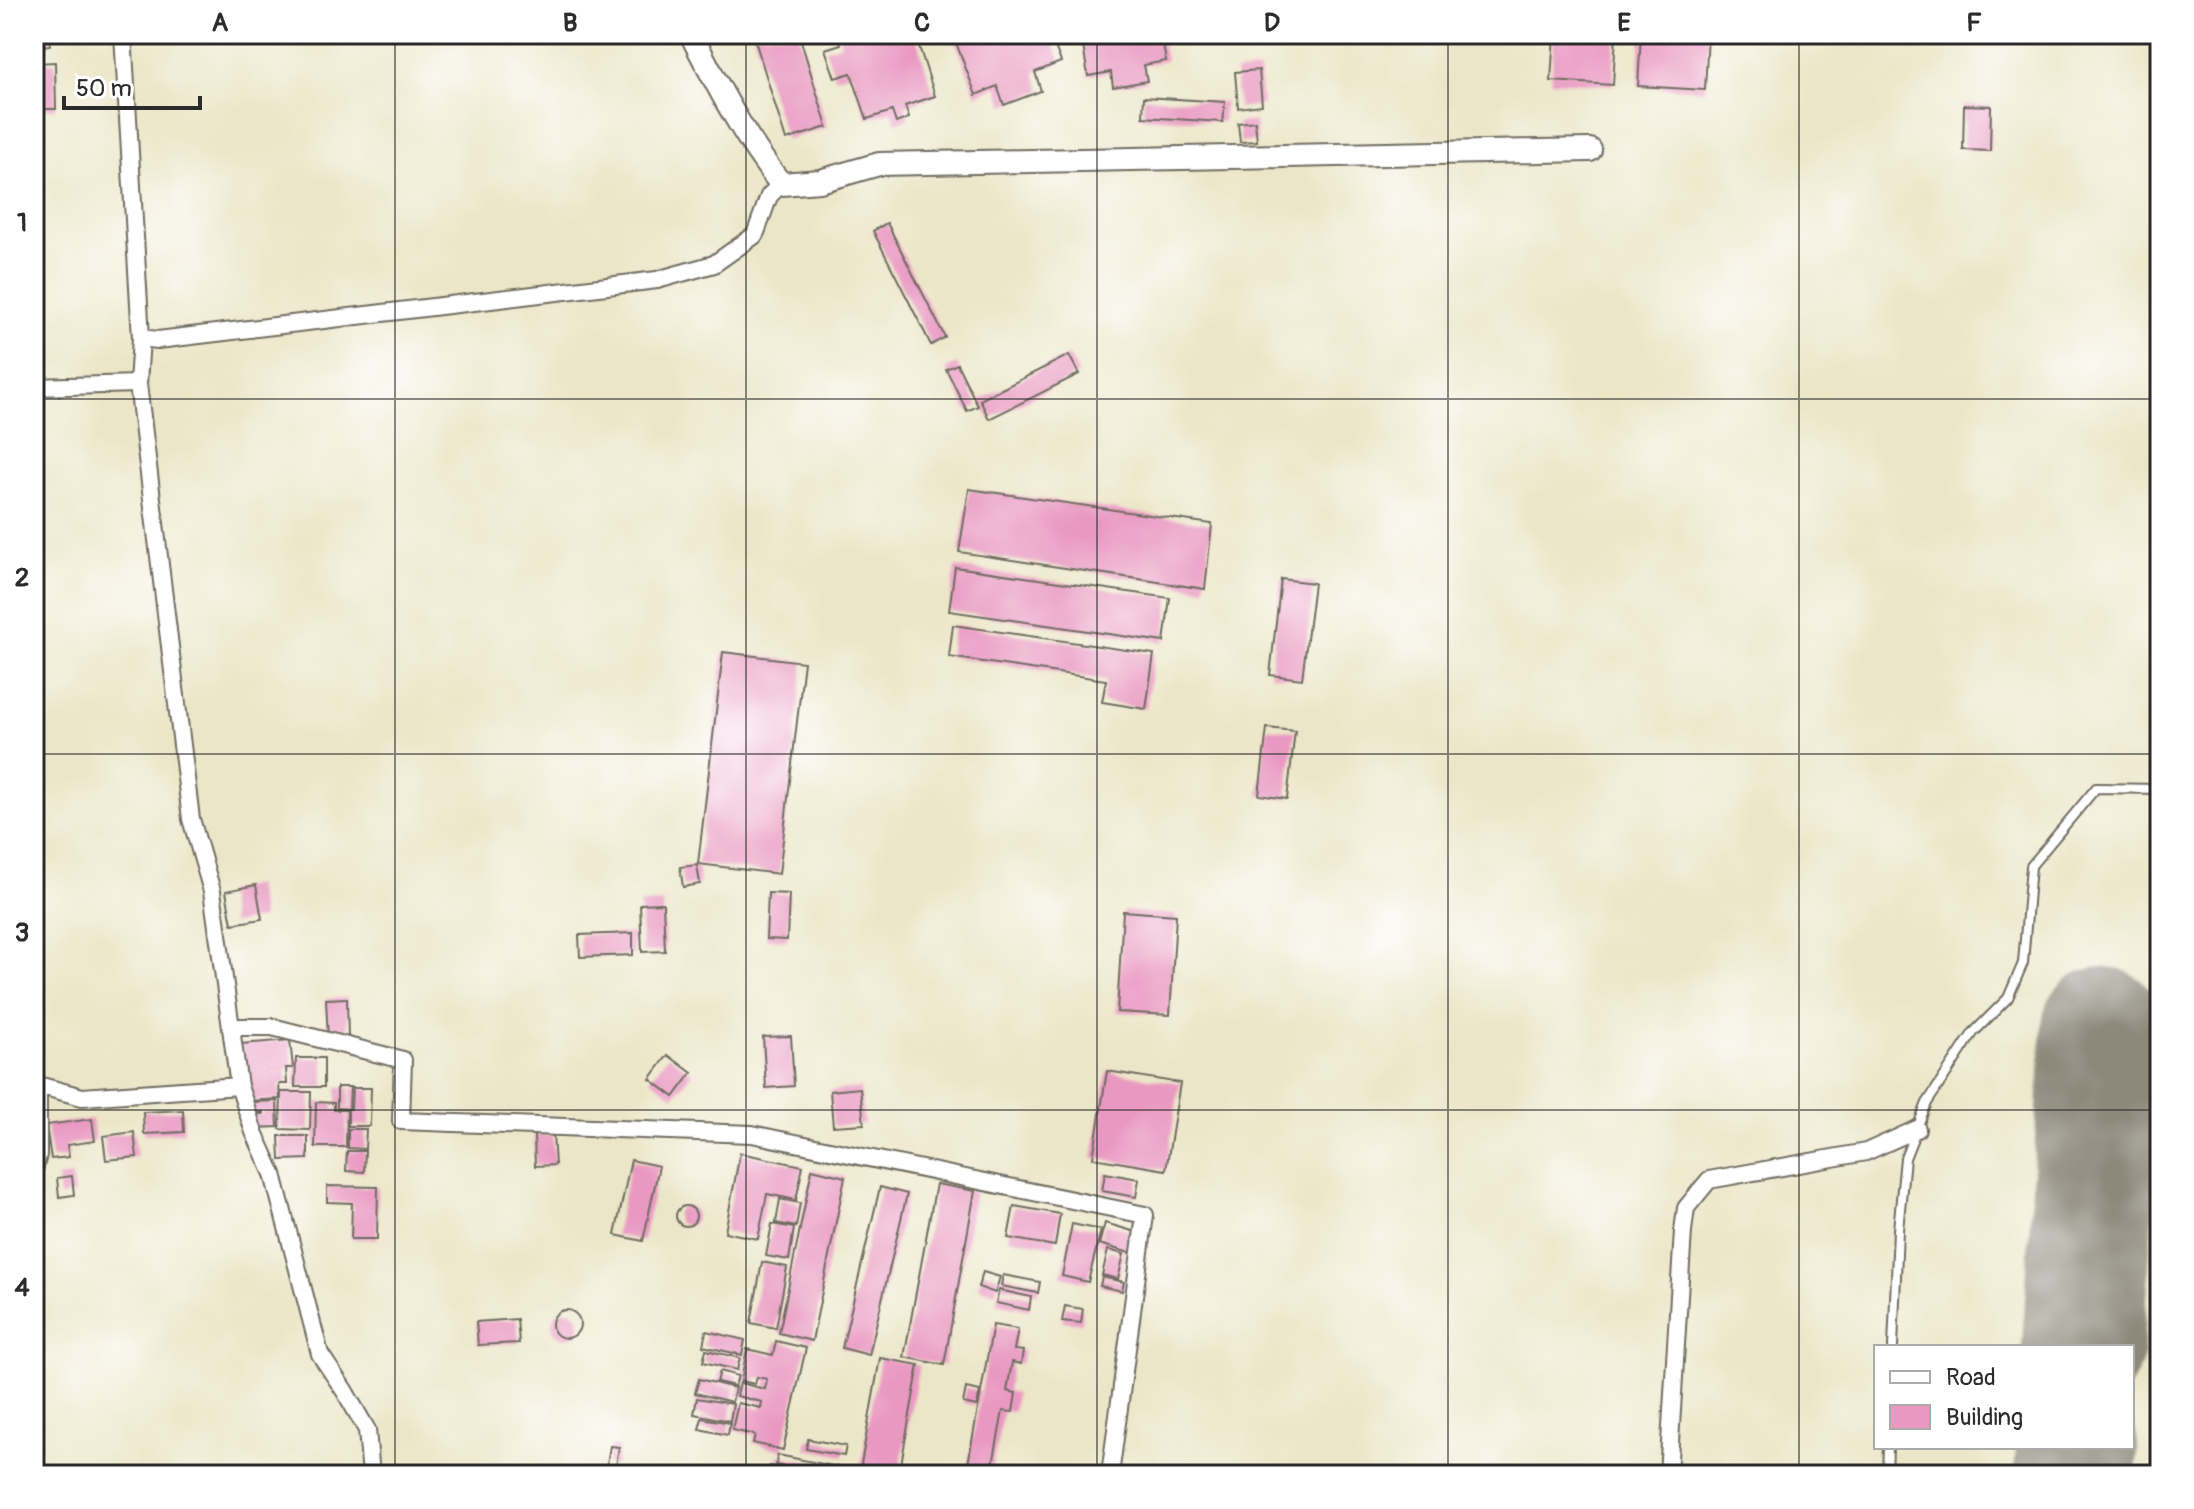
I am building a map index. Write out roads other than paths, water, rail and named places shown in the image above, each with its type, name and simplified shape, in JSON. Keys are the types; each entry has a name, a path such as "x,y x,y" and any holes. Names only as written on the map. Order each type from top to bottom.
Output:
{"street":[{"path":"123,34 141,338 138,384 191,819 212,891 239,1086 254,1132 273,1174 320,1354 367,1430 371,1475"},
{"path":"691,34 717,84 781,184"},
{"path":"141,338 158,340 657,280 714,264 755,235 769,196 781,184 820,181 879,164 1590,150"},
{"path":"34,387 138,384"},
{"path":"231,1027 272,1027 403,1060 401,1121 752,1134 1145,1215 1110,1475"},
{"path":"34,1170 38,1155 36,1084 82,1097 239,1086"},
{"path":"1668,1475 1686,1208 1709,1180 1866,1152 1917,1129"}],"lane":[{"path":"1893,1345 1898,1230 1905,1158 1927,1103 1973,1033 2008,998 2023,963 2031,866 2096,788 2160,789"},
{"path":"1887,1475 1888,1449"}]}
